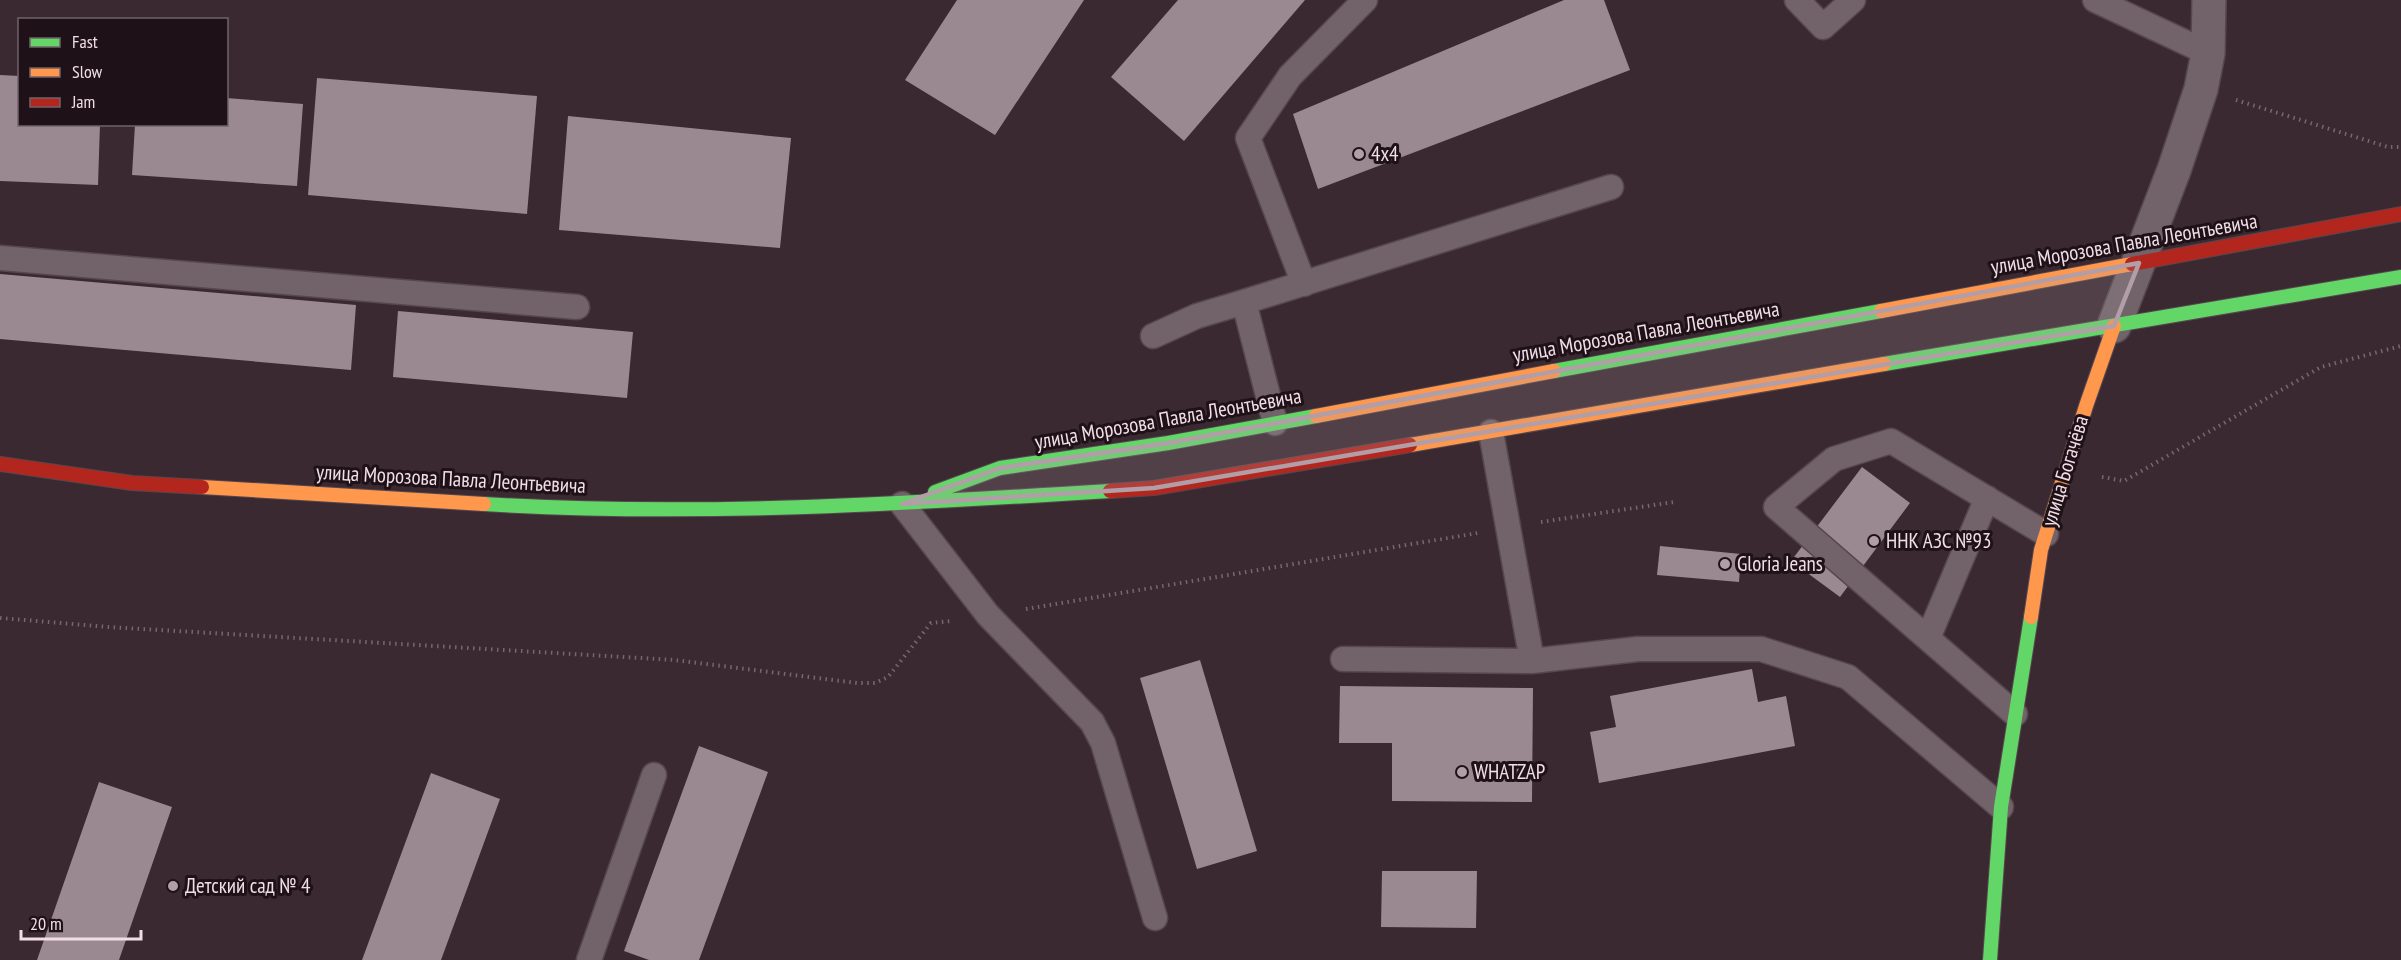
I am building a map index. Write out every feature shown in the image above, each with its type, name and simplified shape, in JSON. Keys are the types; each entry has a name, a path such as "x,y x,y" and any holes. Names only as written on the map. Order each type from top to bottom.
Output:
{"main road":[{"name":"улица Морозова Павла Леонтьевича","path":"902,504 1000,468 1275,423 2401,214"},
{"name":"улица Морозова Павла Леонтьевича","path":"0,464 132,483 533,507 739,509 902,504 1154,488 2401,277"},
{"name":"улица Богачёва","path":"1990,960 2001,807 2041,550 2114,326"}],"street":[{"name":"улица Богачёва","path":"2114,326 2174,170 2201,89 2208,53 2209,0"}],"lane":[{"path":"1304,284 1248,138 1290,76 1365,0"},
{"path":"1797,0 1823,27 1853,0"},
{"path":"2095,0 2208,53"},
{"path":"1153,336 1197,316 1611,187"},
{"path":"0,258 577,308"},
{"path":"1244,302 1275,423"},
{"path":"1491,432 1532,661"},
{"path":"2015,714 1776,507 1834,459 1891,441 2046,534"},
{"path":"1928,638 1987,498"},
{"path":"902,504 988,615 1092,722 1103,743 1155,918"},
{"path":"1343,659 1532,661 1638,649 1761,649 1848,677 2001,807"},
{"path":"590,960 654,775"}],"path":[{"path":"2201,89 2388,147 2401,147"},
{"path":"2066,469 2124,481 2321,367 2401,346"},
{"path":"0,618 120,628 675,660 857,683 875,683 888,677 931,623 1509,527 1674,502"}],"highlighted area":[{"path":"2139,263 2114,326 1154,488 902,504 1000,468 1168,443"}],"building":[{"path":"957,0 1084,0 995,135 905,80"},
{"path":"1178,0 1305,0 1184,141 1111,77"},
{"path":"1564,0 1604,0 1630,70 1318,189 1293,114"},
{"path":"0,75 18,76 18,126 100,126 98,185 0,181"},
{"path":"317,78 537,96 527,214 308,195"},
{"path":"228,98 303,104 297,186 132,175 135,126 228,126"},
{"path":"568,116 791,138 780,248 559,230"},
{"path":"0,274 356,305 351,370 0,339"},
{"path":"398,311 633,332 627,398 393,377"},
{"path":"1862,467 1910,503 1840,597 1791,561"},
{"path":"1660,546 1741,554 1739,582 1657,575"},
{"path":"1200,660 1257,851 1197,869 1140,678"},
{"path":"1752,669 1758,702 1786,696 1795,746 1599,783 1590,732 1616,727 1610,696"},
{"name":"WHATZAP","path":"1340,686 1533,688 1532,802 1392,801 1392,743 1339,743"},
{"path":"699,746 768,772 699,960 649,960 624,951"},
{"path":"431,773 500,799 441,960 362,960"},
{"path":"99,782 172,807 119,960 37,960"},
{"path":"1382,871 1477,871 1476,928 1381,927"}],"traffic: fast":[{"path":"1884,364 2401,277"},
{"path":"1554,371 1881,311"},
{"path":"935,492 1000,468 1168,443 1316,416"},
{"path":"484,504 562,508 719,509 876,504 1110,491"},
{"path":"1990,960 2001,807 2031,617"}],"traffic: slow":[{"path":"1881,311 2132,264"},
{"path":"2031,617 2041,550 2086,406 2114,326"},
{"path":"1410,445 1884,364"},
{"path":"1316,416 1554,371"},
{"path":"202,487 484,504"}],"traffic: jam":[{"path":"2132,264 2401,214"},
{"path":"1110,491 1154,488 1410,445"},
{"path":"0,464 132,483 202,487"}],"place":[{"name":"4х4","path":"1359,154"},
{"name":"ННК АЗС №93","path":"1874,541"},
{"name":"Gloria Jeans","path":"1725,564"},
{"name":"WHATZAP","path":"1462,772"},
{"name":"Детский сад № 4","path":"173,886"}]}
